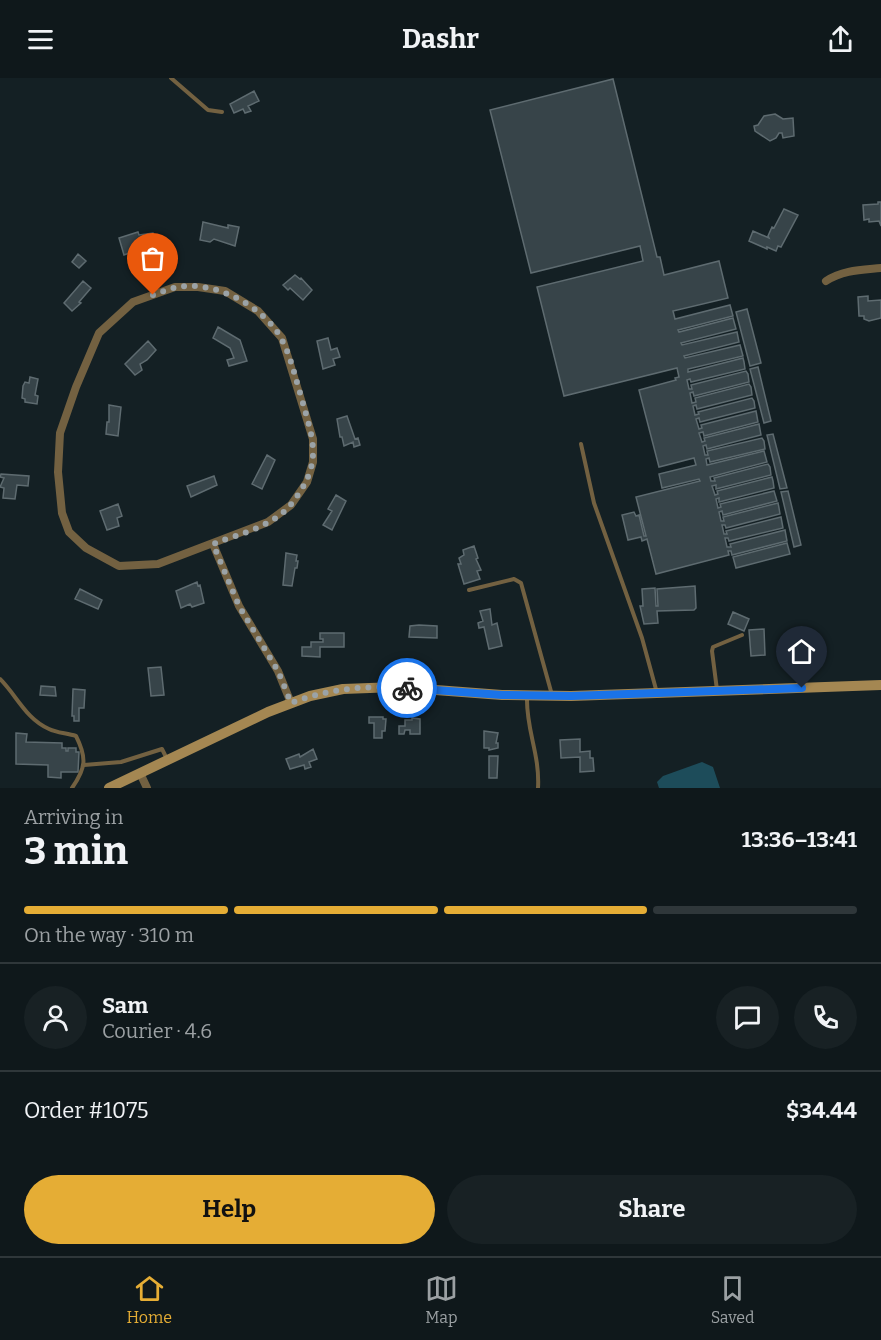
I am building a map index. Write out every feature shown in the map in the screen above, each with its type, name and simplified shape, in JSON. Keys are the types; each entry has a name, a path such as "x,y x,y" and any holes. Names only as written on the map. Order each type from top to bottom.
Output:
{"main road":[{"path":"109,788 240,724 291,703 330,691 375,687 552,696 881,685"}],"street":[{"path":"826,281 849,271 881,268"},
{"path":"198,286 225,291 258,311 282,338 313,439 313,462 307,482 291,505 268,522 213,544 158,564 119,566 86,548 69,532 62,513 58,472 60,433 76,387 99,333 133,302 176,287 198,286"},
{"path":"213,544 239,606 278,671 291,703"},
{"path":"140,773 147,788"}],"lane":[{"path":"171,78 208,110 222,112"},
{"path":"581,444 594,503 642,638 657,693"},
{"path":"469,590 514,579 522,583 552,696"},
{"path":"717,690 713,646 742,635"},
{"path":"0,679 37,722 50,730 76,736 84,757 84,765 80,778 72,788"},
{"path":"527,696 529,725 538,763 538,788"},
{"path":"84,765 121,762 162,749 167,760"}],"water":[{"path":"702,762 713,767 720,788 659,788 657,782 663,776"}],"building":[{"path":"613,79 657,257 660,257 664,275 719,261 728,298 673,311 675,319 730,305 733,316 678,330 679,332 733,318 736,329 681,343 682,345 737,332 739,342 684,356 685,358 740,345 743,356 688,369 688,372 743,358 745,369 691,382 690,379 687,380 689,389 692,389 691,385 746,371 748,374 749,382 694,396 693,392 690,393 692,403 696,402 695,398 749,384 751,387 752,395 697,409 696,405 693,406 695,415 699,414 698,412 752,398 754,401 755,408 700,422 699,418 696,419 699,429 702,428 701,425 756,411 758,422 704,436 703,432 699,433 702,442 705,441 704,438 759,424 761,435 707,449 706,445 703,446 705,455 708,455 707,451 762,438 764,441 765,449 710,462 709,458 706,459 707,465 764,451 767,462 710,477 711,481 715,481 714,478 768,464 770,467 771,475 716,489 716,485 712,486 715,495 718,494 717,491 772,477 773,481 774,488 719,502 719,498 716,499 718,508 721,507 720,504 774,491 777,501 723,515 722,511 719,512 721,521 724,521 723,517 778,503 780,514 726,528 722,525 724,534 727,534 726,531 781,517 783,528 729,541 725,538 727,547 731,547 730,544 785,530 787,541 732,555 731,551 728,551 729,555 656,574 647,539 642,541 641,537 628,540 622,515 634,512 636,516 639,515 644,536 646,536 636,497 700,481 699,479 662,488 659,474 696,465 694,458 659,467 639,390 676,380 675,378 679,377 677,368 564,396 537,287 643,261 640,246 531,273 490,110"},
{"path":"254,91 259,101 248,106 251,111 245,113 243,109 234,113 230,104"},
{"path":"775,114 783,119 793,118 794,136 783,138 782,133 779,133 770,141 755,131 754,126 758,125 764,116"},
{"path":"881,202 881,226 879,221 864,220 863,205 878,204"},
{"path":"784,209 798,215 781,247 778,246 776,251 749,241 753,231 769,238 772,227 774,228"},
{"path":"203,222 228,228 228,225 239,227 235,246 214,239 210,242 200,240"},
{"path":"138,232 139,235 153,233 156,243 124,255 119,238"},
{"path":"78,254 86,261 79,268 72,262"},
{"path":"295,275 312,290 303,300 283,285"},
{"path":"83,281 91,288 79,302 81,303 72,311 64,303"},
{"path":"868,296 868,301 881,300 881,318 869,321 864,319 864,316 859,316 858,297"},
{"path":"747,309 761,363 750,366 736,312"},
{"path":"218,327 240,340 247,361 229,366 227,360 234,358 230,348 213,338"},
{"path":"328,338 331,350 337,348 340,357 333,359 335,365 323,369 317,341"},
{"path":"148,341 156,350 140,364 142,370 135,375 125,364"},
{"path":"758,367 771,421 764,423 750,369"},
{"path":"30,377 38,379 35,395 38,396 37,404 25,402 22,398 23,386 25,382 29,383"},
{"path":"109,405 121,407 118,436 106,434"},
{"path":"347,416 355,439 358,438 360,445 354,447 353,442 344,446 342,437 340,437 337,419"},
{"path":"773,434 787,488 780,489 767,435"},
{"path":"267,455 275,460 262,489 252,484"},
{"path":"1,474 29,476 28,486 17,485 15,499 3,498 4,488 0,487 4,478 0,477"},
{"path":"214,476 217,485 191,497 187,486"},
{"path":"788,491 801,545 794,547 781,492"},
{"path":"336,495 346,501 332,530 323,525 332,511 328,509"},
{"path":"118,504 122,516 117,518 119,526 107,530 100,511"},
{"path":"787,543 790,554 736,568 733,557"},
{"path":"474,546 481,570 477,571 480,579 464,584 458,564 461,564 459,558 464,555 463,550"},
{"path":"286,553 297,555 297,568 295,568 292,586 283,585"},
{"path":"197,582 198,586 200,585 204,603 192,607 190,604 181,608 176,591"},
{"path":"695,586 696,608 694,610 657,611 658,623 644,624 640,606 643,606 642,589 655,588 656,606 658,606 657,589"},
{"path":"80,589 102,600 98,609 75,599"},
{"path":"490,609 492,625 497,623 502,646 489,649 484,627 479,628 478,623 483,621 480,611"},
{"path":"733,612 749,619 744,631 728,624"},
{"path":"410,626 437,626 437,638 409,637"},
{"path":"764,629 765,655 751,656 749,630"},
{"path":"320,633 344,633 344,647 320,647 320,657 302,656 302,647 311,647 311,642 323,642 323,639 320,639"},
{"path":"161,667 164,695 151,696 148,668"},
{"path":"41,686 55,687 56,696 40,695"},
{"path":"73,689 85,690 84,708 79,708 79,721 74,721 74,716 72,716"},
{"path":"369,717 386,719 382,738 374,738 374,723 369,723"},
{"path":"412,718 420,719 420,734 410,734 410,730 405,730 404,734 399,734 399,726 405,726 405,720 412,720"},
{"path":"484,731 498,733 496,743 498,743 498,748 489,750 489,748 484,748"},
{"path":"16,733 27,734 26,742 62,743 62,748 66,748 66,751 68,748 76,748 76,752 79,752 78,772 61,772 61,778 48,777 48,765 16,764"},
{"path":"580,739 580,752 590,751 594,771 580,772 580,757 561,758 560,740"},
{"path":"313,749 317,759 309,762 311,767 305,769 304,765 290,769 286,759 299,754 300,757"},
{"path":"489,756 498,756 497,778 489,778"}],"way so far":[{"path":"153,295 176,287 198,286 225,291 258,311 282,338 313,439 313,462 307,482 291,505 268,522 213,544 239,606 270,656 291,703 310,696 343,689 407,688"}],"route":[{"path":"407,688 502,695 571,696 802,688"}]}
